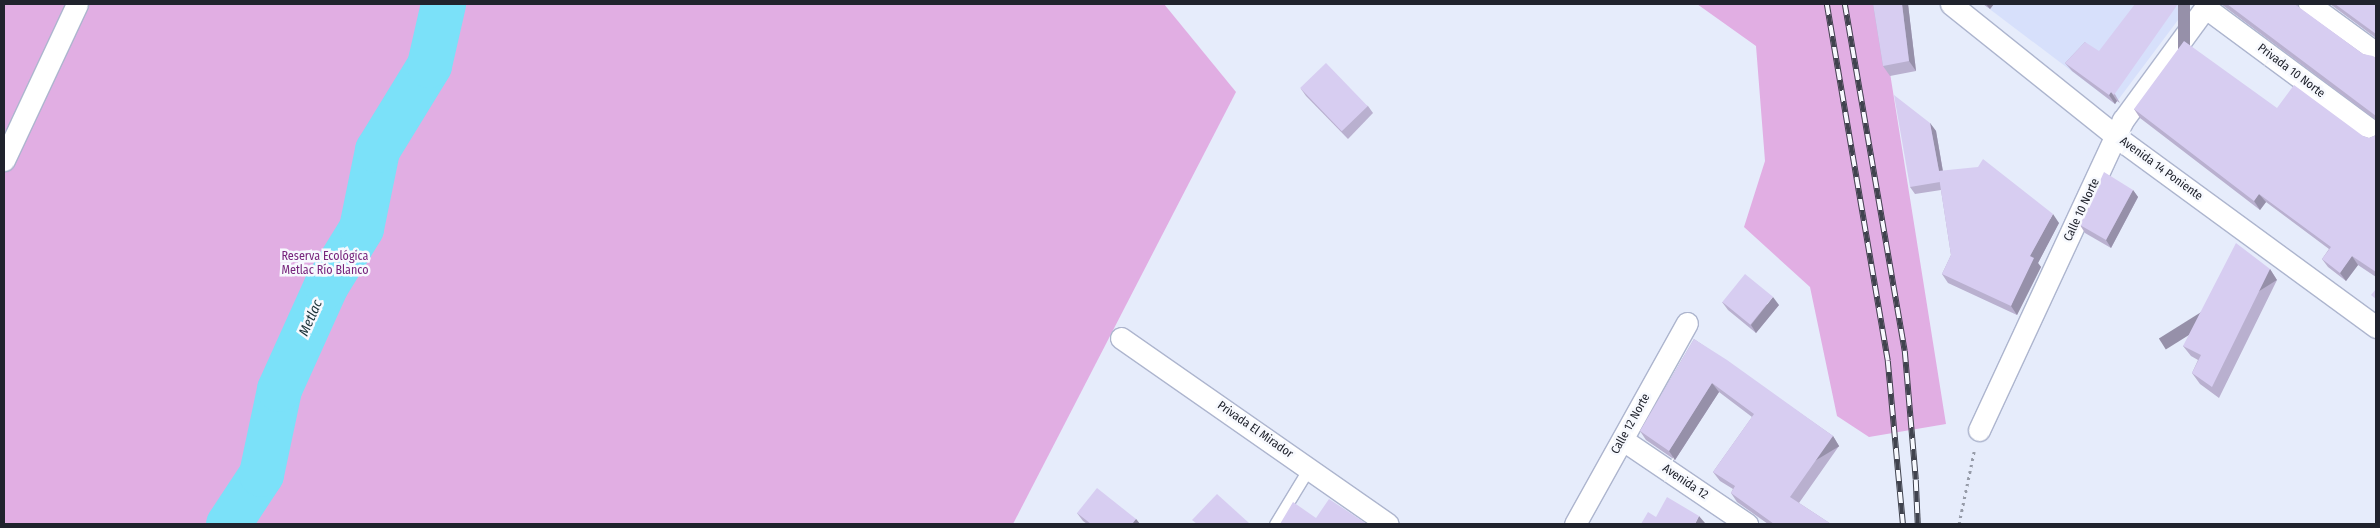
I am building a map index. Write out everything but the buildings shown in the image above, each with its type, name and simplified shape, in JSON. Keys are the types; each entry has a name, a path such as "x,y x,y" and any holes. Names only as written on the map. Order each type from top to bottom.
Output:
{"street":[{"path":"4,160 77,4"},
{"name":"Avenida 14 Poniente","path":"1951,4 2117,137 2376,327"},
{"path":"2308,4 2376,53"},
{"name":"Calle 10 Norte","path":"1979,430 2117,137 2123,120 2207,6"},
{"name":"Privada 10 Norte","path":"2207,6 2376,134"},
{"name":"Calle 12 Norte","path":"1575,524 1686,324"},
{"name":"Privada El Mirador","path":"1121,338 1388,524"},
{"name":"Avenida 12","path":"1623,440 1747,524"}],"lane":[{"path":"1275,524 1309,468"}],"path":[{"path":"1959,524 1979,430"}],"shaded area":[{"path":"1983,4 2190,4 2115,104"}],"green space":[{"name":"Reserva Ecológica Metlac Río Blanco","path":"4,4 1164,4 1236,92 1013,524 4,524"},
{"path":"1697,4 1879,4 1946,424 1869,437 1837,416 1810,287 1744,227 1765,161 1756,46"}],"waterway":[{"name":"Metlac","path":"228,524 261,474 279,389 326,285 361,228 377,150 429,65 443,4"}],"railway":[{"path":"1827,4 1888,361 1903,524"},
{"path":"1845,4 1905,351 1918,524"}]}
